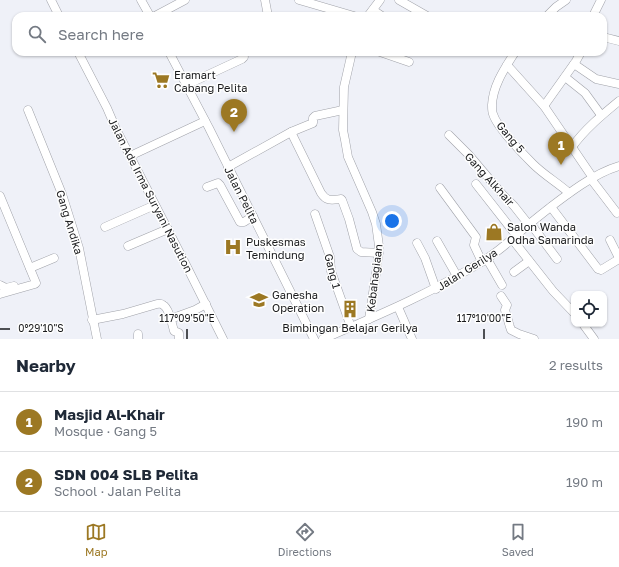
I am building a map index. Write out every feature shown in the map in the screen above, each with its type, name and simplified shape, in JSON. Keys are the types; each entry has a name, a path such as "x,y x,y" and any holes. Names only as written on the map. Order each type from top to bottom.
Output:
{"street":[{"path":"50,0 57,12"},
{"path":"142,0 148,12"},
{"path":"162,12 185,0"},
{"path":"265,0 267,12"},
{"path":"299,0 340,12"},
{"path":"372,12 380,0"},
{"path":"399,0 420,12"},
{"path":"551,12 556,6 566,0"},
{"path":"595,12 601,0"},
{"path":"607,38 619,40"},
{"name":"Jalan Ade Irma Suryani Nasution","path":"80,56 223,339"},
{"name":"Jalan Pelita","path":"171,56 266,240 314,339"},
{"path":"186,85 242,59 244,56"},
{"name":"Kebahagiaan","path":"351,56 344,86 343,130 348,157 372,212 379,238 379,253 369,319"},
{"path":"392,56 409,62"},
{"name":"Gang 5","path":"513,56 499,78 494,92 492,105 495,119 506,134 534,165 569,193"},
{"path":"544,106 579,56"},
{"path":"574,64 596,79 619,84"},
{"path":"507,65 544,106 617,213"},
{"path":"565,77 585,93 601,115"},
{"path":"572,147 601,115 619,101"},
{"name":"Gang Andika","path":"28,110 42,148 62,194 79,248 96,339"},
{"path":"228,167 291,132 313,123 314,116 343,110"},
{"path":"130,156 205,121"},
{"path":"291,132 324,198 330,200 341,199 344,202 358,251 366,253 379,253"},
{"name":"Gang Alkhair","path":"449,135 469,155 530,224 557,259"},
{"name":"Jalan Gerilya","path":"323,339 436,289 484,260 569,193 592,178 619,166"},
{"path":"207,187 218,184 220,185 240,222 244,222 253,216"},
{"path":"476,184 514,237 529,261 571,310"},
{"path":"440,188 476,237 474,245 502,285"},
{"path":"0,196 36,282 35,284 0,294"},
{"path":"105,227 155,205"},
{"path":"551,207 598,270 619,259 610,240"},
{"name":"Gang 1","path":"315,214 330,257 331,271 351,327"},
{"path":"128,246 168,230"},
{"path":"437,241 457,276"},
{"path":"417,243 425,258 436,289"},
{"path":"30,268 54,258"},
{"path":"514,272 529,261"},
{"path":"0,285 6,288 14,286"},
{"path":"501,296 507,305 505,310 511,330 511,339"},
{"path":"92,320 161,304 166,308 171,318 174,331 178,333 178,339"},
{"path":"171,318 195,310 206,304"},
{"path":"398,307 412,339"},
{"path":"585,327 594,339"},
{"path":"511,330 534,339"}],"place":[{"name":"Eramart Cabang Pelita","path":"161,80"},
{"name":"SDN 004 SLB Pelita","path":"234,132"},
{"name":"Masjid Al-Khair","path":"561,165"},
{"name":"Salon Wanda Odha Samarinda","path":"494,232"},
{"name":"Puskesmas Temindung","path":"233,247"},
{"name":"Ganesha Operation","path":"259,300"},
{"name":"Bimbingan Belajar Gerilya","path":"350,309"}]}
